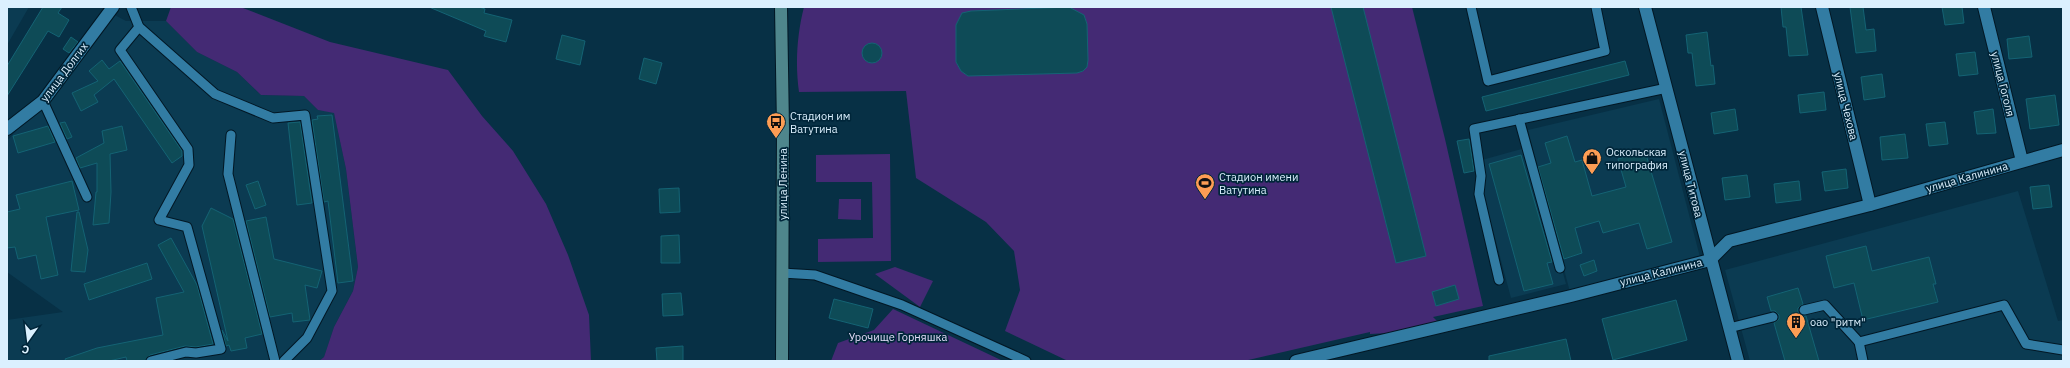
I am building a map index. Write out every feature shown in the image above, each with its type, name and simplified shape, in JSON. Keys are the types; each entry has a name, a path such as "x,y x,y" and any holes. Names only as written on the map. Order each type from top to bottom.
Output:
{"main road":[{"name":"улица Ленина","path":"782,7 782,361"}],"street":[{"name":"улица Долгих","path":"7,129 43,101 113,7"},
{"name":"улица Титова","path":"1646,7 1710,260 1738,361"},
{"name":"улица Чехова","path":"1822,7 1870,205"},
{"name":"улица Гоголя","path":"1984,7 2022,161"},
{"name":"улица Калинина","path":"1296,361 1571,296 1710,260 1729,241 1870,205 2063,150"}],"lane":[{"path":"131,7 139,27 214,94 273,118 305,115 332,291 307,338 284,361"},
{"path":"1471,7 1488,81 1605,52 1596,7"},
{"path":"139,27 120,50 188,149 189,165 159,220 188,227 221,349 196,353 186,352 151,361"},
{"path":"1499,280 1479,194 1480,176 1474,129 1667,88"},
{"path":"43,101 87,197"},
{"path":"1519,119 1560,268"},
{"path":"231,136 228,174 275,361"},
{"path":"782,273 815,275 902,305 1026,361"},
{"path":"1804,310 1825,305 1859,342 1863,361"},
{"path":"1859,342 2004,305 2026,344 2063,350"},
{"path":"1729,328 1773,317"}],"shaded area":[{"path":"7,7 29,7 7,45"},
{"path":"109,12 126,21 166,21 197,52 237,72 261,95 304,96 318,110 334,112 346,169 358,267 353,291 334,327 324,357 319,361 7,361 7,320 63,312 7,272 7,141 43,101"},
{"path":"1659,99 1701,261 1571,296 1528,130"},
{"path":"1529,147 1566,284 1511,298 1481,185 1482,160"},
{"path":"2018,191 2058,321 2063,320 2063,361 1750,361 1725,270"}],"green space":[{"path":"171,7 243,8 330,42 448,70 482,116 513,151 546,204 568,255 589,315 591,361 319,361 324,357 334,327 353,291 358,267 346,169 334,113 318,110 304,96 261,95 237,72 197,52 166,21"},
{"name":"Стадион имени Ватутина","path":"804,7 1412,7 1445,139 1483,306 1433,317 1437,321 1408,332 1370,334 1370,332 1244,361 1068,361 1005,331 1020,290 1014,251 986,222 916,178 906,91 799,92 797,49"},
{"path":"890,154 891,261 818,262 818,239 873,238 872,182 816,182 816,155"},
{"path":"839,199 861,199 861,220 838,219"},
{"path":"895,267 933,281 920,307 875,274"},
{"name":"Урочище Горняшка","path":"893,309 1003,361 831,361 838,343 874,330"}],"building":[{"path":"43,7 62,7 58,13 69,20 59,37 48,31 7,96 7,66"},
{"path":"429,7 479,7 485,9 484,13 512,20 506,42 484,36 486,31"},
{"path":"1069,7 1084,15 1087,24 1088,60 1087,67 1083,71 1077,73 968,76 961,71 956,62 956,25 962,13 971,11"},
{"path":"1331,7 1363,7 1426,256 1396,263"},
{"path":"1781,7 1801,7 1808,55 1789,56 1786,27 1783,27"},
{"path":"1850,7 1863,7 1866,30 1874,29 1876,51 1856,53"},
{"path":"1942,7 1962,7 1964,23 1945,25"},
{"path":"1707,32 1711,66 1713,65 1715,84 1696,86 1692,53 1688,53 1686,35"},
{"path":"562,35 585,41 580,65 556,59"},
{"path":"2029,36 2032,57 2009,59 2007,39"},
{"path":"71,37 78,42 69,53 63,49"},
{"path":"872,43 879,46 882,53 879,60 872,63 865,60 862,53 865,46"},
{"path":"1975,52 1978,74 1959,76 1956,54"},
{"path":"644,58 662,63 656,84 639,79"},
{"path":"102,60 109,69 120,61 182,151 182,156 172,163 114,79 94,95 98,102 81,111 72,93 98,81 89,71"},
{"path":"1625,61 1629,75 1486,111 1482,97"},
{"path":"1882,74 1885,97 1864,100 1861,77"},
{"path":"1824,92 1826,110 1800,113 1798,95"},
{"path":"2055,95 2059,125 2030,129 2026,99"},
{"path":"1735,109 1738,130 1714,134 1711,113"},
{"path":"1993,109 1996,133 1977,134 1974,112"},
{"path":"332,115 353,281 338,283 328,201 324,202 312,120 318,119 317,116"},
{"path":"65,122 72,137 67,139 60,123"},
{"path":"300,122 312,203 297,205 288,123"},
{"path":"1945,122 1948,144 1929,146 1926,124"},
{"path":"48,126 55,142 18,153 13,136"},
{"path":"122,126 127,150 110,154 111,192 109,223 93,225 97,192 97,163 80,168 76,158 104,143 102,131"},
{"path":"1905,134 1908,158 1882,160 1880,137"},
{"path":"1567,136 1575,162 1582,160 1592,196 1626,187 1618,159 1645,151 1672,242 1647,249 1639,223 1603,233 1599,221 1575,228 1582,253 1564,259 1538,167 1551,163 1545,143"},
{"path":"1469,139 1474,171 1464,173 1457,141"},
{"path":"1521,155 1552,262 1547,263 1553,284 1524,291 1489,164"},
{"path":"1846,169 1848,188 1825,191 1822,172"},
{"path":"1747,175 1750,197 1725,200 1722,178"},
{"path":"72,181 79,210 46,217 58,275 41,279 36,255 18,259 15,247 7,248 7,212 20,209 16,195"},
{"path":"258,181 266,205 255,209 246,185"},
{"path":"1799,181 1801,200 1776,203 1774,184"},
{"path":"2049,185 2052,207 2033,209 2030,187"},
{"path":"679,188 680,212 660,213 659,189"},
{"path":"211,208 233,219 262,334 245,338 247,348 231,351 229,345 226,346 222,330 228,341 202,226"},
{"path":"77,212 79,212 88,250 85,272 71,271"},
{"path":"266,217 274,259 322,271 317,288 305,285 310,320 293,322 292,313 270,317 246,221"},
{"path":"679,235 680,263 661,263 661,236"},
{"path":"171,238 197,285 213,344 196,347 185,346 150,355 145,361 127,361 126,357 109,361 66,361 65,359 97,348 163,335 156,298 184,292 158,245"},
{"path":"1866,246 1872,271 1929,257 1936,284 1933,284 1938,302 1863,320 1854,283 1834,288 1826,256"},
{"path":"1594,260 1597,271 1584,276 1580,265"},
{"path":"147,263 152,279 89,300 84,284"},
{"path":"1455,285 1459,299 1436,306 1432,292"},
{"name":"оао \"ритм\"","path":"1798,288 1803,304 1798,308 1798,312 1802,316 1806,316 1819,361 1785,361 1774,323 1779,319 1779,315 1775,311 1771,311 1767,297"},
{"path":"681,293 683,315 663,316 662,294"},
{"path":"834,299 873,309 868,328 829,318"},
{"path":"1676,300 1687,340 1613,360 1602,319"},
{"path":"1566,339 1571,361 1489,361 1489,356"},
{"path":"683,346 683,361 657,361 656,348"}],"place":[{"name":"Стадион им Ватутина","path":"776,139"},
{"name":"Оскольская типография","path":"1592,175"},
{"name":"Стадион имени Ватутина","path":"1205,200"},
{"name":"оао \"ритм\"","path":"1796,339"}]}
